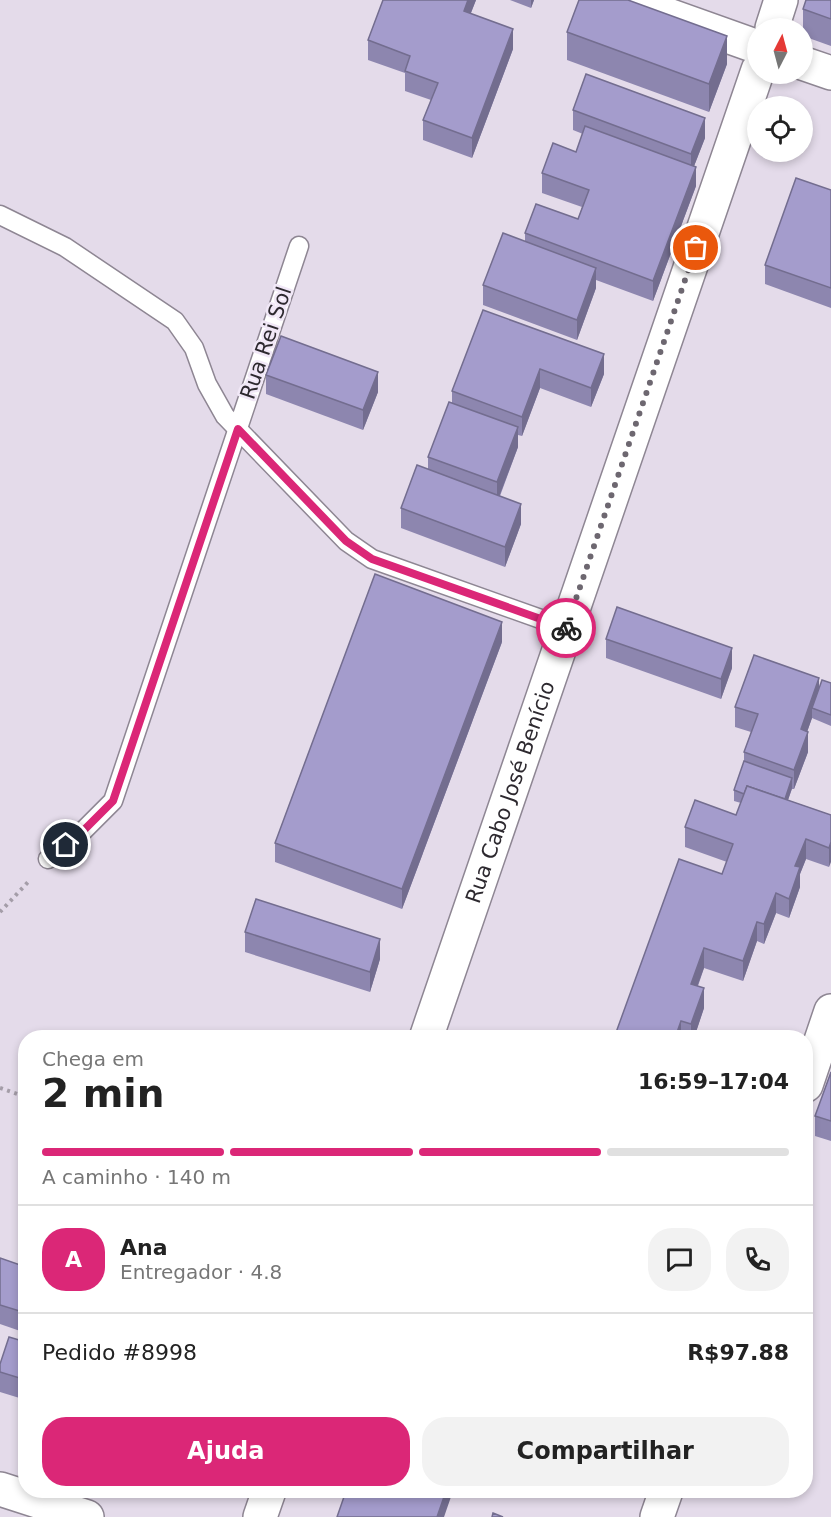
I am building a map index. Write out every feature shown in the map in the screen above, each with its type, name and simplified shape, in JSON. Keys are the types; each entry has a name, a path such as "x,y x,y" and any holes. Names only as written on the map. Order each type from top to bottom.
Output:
{"street":[{"path":"626,0 747,43"},
{"path":"776,18 782,0"},
{"path":"813,67 831,73"},
{"name":"Rua Cabo José Benício","path":"429,1030 753,84"},
{"path":"813,1064 831,1011"},
{"path":"0,1490 18,1496"},
{"path":"26,1498 87,1517"},
{"path":"260,1517 267,1498"},
{"path":"657,1517 664,1498"}],"lane":[{"path":"0,214 65,247 175,321 194,348 207,384 225,416 346,541 372,559 566,628"},
{"name":"Rua Rei Sol","path":"48,860 84,830 113,801 299,246"}],"path":[{"path":"0,912 48,860"},
{"path":"0,1088 18,1094"}],"building":[{"path":"383,0 468,0 464,11 513,29 472,138 423,120 438,83 405,71 410,56 368,40"},
{"path":"579,0 628,0 727,36 709,84 567,32"},
{"path":"806,0 831,0 831,19 803,9"},
{"path":"586,74 705,118 691,154 573,110"},
{"path":"585,126 696,167 653,281 525,233 536,204 578,219 589,190 542,173 553,143 576,152"},
{"path":"796,178 831,190 831,288 765,265"},
{"path":"503,233 596,268 577,320 483,285"},
{"path":"483,310 604,354 591,388 540,369 522,417 452,391"},
{"path":"281,336 378,372 363,410 266,375"},
{"path":"449,402 518,427 497,482 428,457"},
{"path":"417,465 521,504 505,547 401,508"},
{"path":"375,574 502,622 402,889 275,843"},
{"path":"617,607 732,648 721,679 606,639"},
{"path":"754,655 819,678 801,729 808,732 794,770 744,752 758,714 735,707"},
{"path":"822,680 831,683 831,715 812,708"},
{"path":"744,761 792,778 785,799 747,786 744,794 734,790"},
{"path":"747,786 831,815 831,842 829,848 806,839 795,866 800,867 789,899 776,893 764,924 757,922 743,961 704,948 691,984 704,988 691,1024 681,1021 678,1030 617,1030 679,859 722,874 733,844 685,827 695,800 736,815"},
{"path":"256,899 380,939 370,972 245,932"},
{"path":"831,1072 831,1121 815,1116"},
{"path":"0,1258 18,1264 18,1311 0,1305"},
{"path":"9,1337 18,1340 18,1378 0,1372 0,1364"},
{"path":"344,1498 444,1498 437,1517 337,1517"}],"way so far":[{"path":"566,628 696,248"}],"route":[{"path":"66,845 113,801 238,429 346,541 372,559 566,628"}]}
